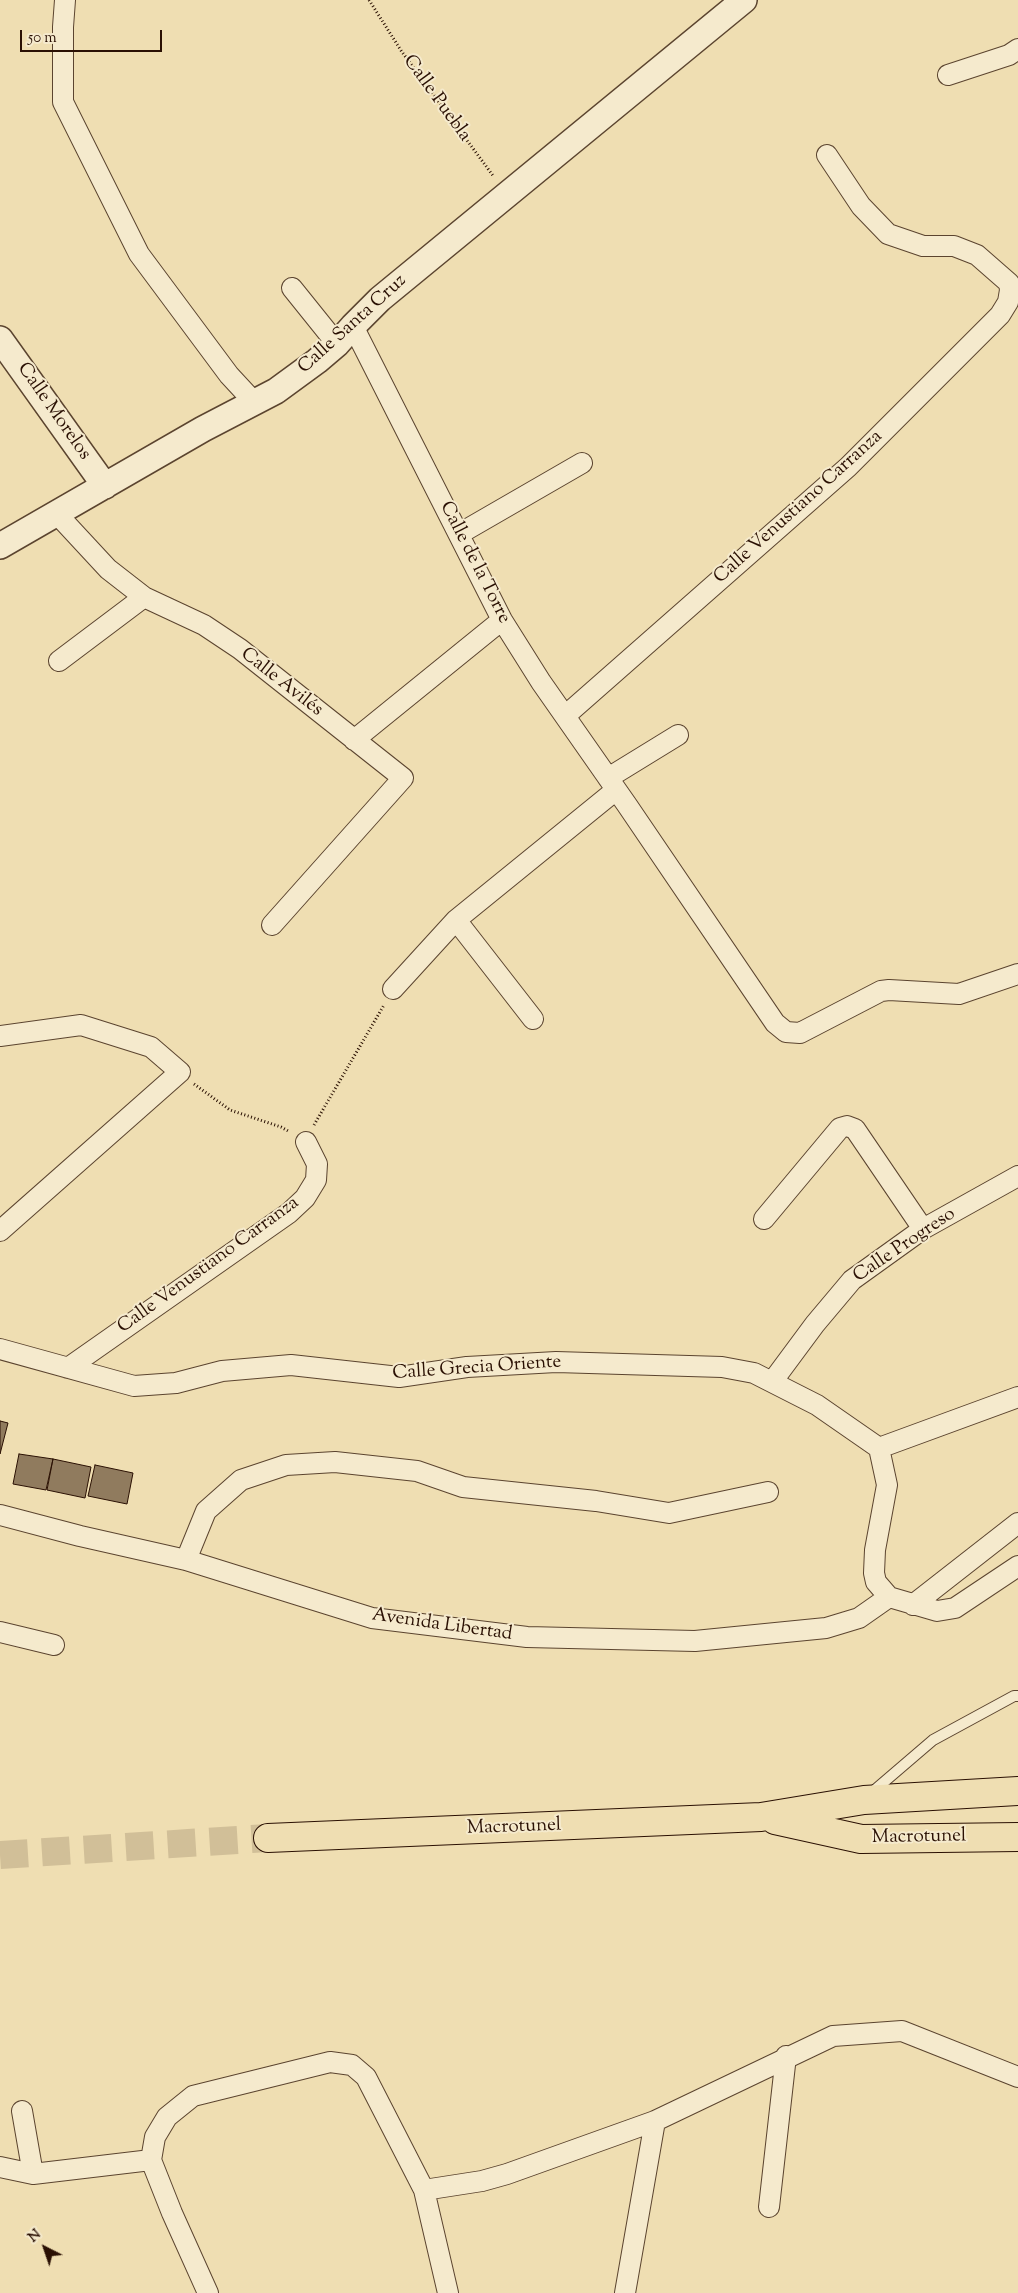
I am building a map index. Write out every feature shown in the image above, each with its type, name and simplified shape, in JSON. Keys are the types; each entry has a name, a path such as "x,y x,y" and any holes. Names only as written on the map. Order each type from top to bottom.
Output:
{"highway":[{"name":"Macrotunel","path":"268,1838 761,1817 864,1800 1018,1791"},
{"name":"Macrotunel","path":"761,1817 861,1839 1018,1837"}],"street":[{"path":"65,0 63,27 64,102 139,254 229,375 254,402"},
{"name":"Calle Santa Cruz","path":"0,546 203,428 276,391 345,335 380,299 744,0"},
{"path":"948,75 1009,55 1018,49"},
{"path":"827,155 861,206 888,234 923,246 954,246 977,255 1012,285"},
{"name":"Calle Venustiano Carranza","path":"564,716 848,467 1000,315 1008,302 1012,285"},
{"name":"Calle de la Torre","path":"292,288 345,335 458,534 502,620 564,716 775,1023 786,1032 800,1033 882,991 959,994 1018,974"},
{"name":"Calle Morelos","path":"0,339 105,486"},
{"path":"458,534 582,464"},
{"name":"Calle Avilés","path":"57,514 108,568 144,597 204,625 240,649 403,778 272,925"},
{"path":"59,661 144,597"},
{"path":"354,740 502,620"},
{"path":"393,989 456,920 612,784 678,735"},
{"path":"456,920 533,1019"},
{"path":"0,1036 81,1025 151,1047 180,1072 0,1231"},
{"path":"764,1219 840,1128 847,1126 855,1129 923,1229"},
{"name":"Calle Venustiano Carranza","path":"68,1368 288,1213 305,1198 316,1180 316,1164 306,1142"},
{"name":"Calle Progreso","path":"772,1382 815,1324 852,1280 923,1229 1018,1176"},
{"name":"Calle Grecia Oriente","path":"0,1349 134,1386 176,1384 222,1372 291,1365 399,1377 467,1367 556,1362 722,1367 754,1373 817,1405 879,1448"},
{"path":"1018,1397 879,1448 888,1485 875,1550 874,1573 876,1582 889,1597 937,1611 955,1608 1018,1566"},
{"path":"186,1560 206,1511 241,1480 286,1465 335,1462 417,1471 463,1487 596,1501 669,1513 768,1492"},
{"name":"Avenida Libertad","path":"0,1515 80,1536 186,1560 372,1618 527,1637 695,1641 826,1628 859,1618 889,1597"},
{"path":"913,1605 1018,1523"},
{"path":"0,1632 54,1645"},
{"path":"424,2190 482,2181 507,2174 655,2121 786,2056 833,2036 902,2031 1018,2077"},
{"path":"769,2207 786,2056"},
{"path":"208,2293 172,2213 151,2160 155,2137 167,2117 193,2096 330,2062 352,2065 366,2077 424,2190 448,2293"},
{"path":"22,2111 32,2174"},
{"path":"625,2293 655,2121"},
{"path":"0,2167 32,2174 151,2160"}],"lane":[{"path":"864,1800 933,1740 1014,1696 1018,1696"}],"path":[{"name":"Calle Puebla","path":"369,0 402,52 508,194"},
{"path":"180,1072 230,1110 281,1127 306,1142 315,1123 393,989"}],"building":[{"path":"0,1421 8,1423 0,1454"},
{"path":"19,1454 53,1459 46,1490 13,1484"},
{"path":"53,1459 91,1467 85,1498 47,1490"},
{"path":"95,1465 133,1473 127,1504 88,1496"}],"tunnel":[{"path":"0,1855 268,1838"}]}
